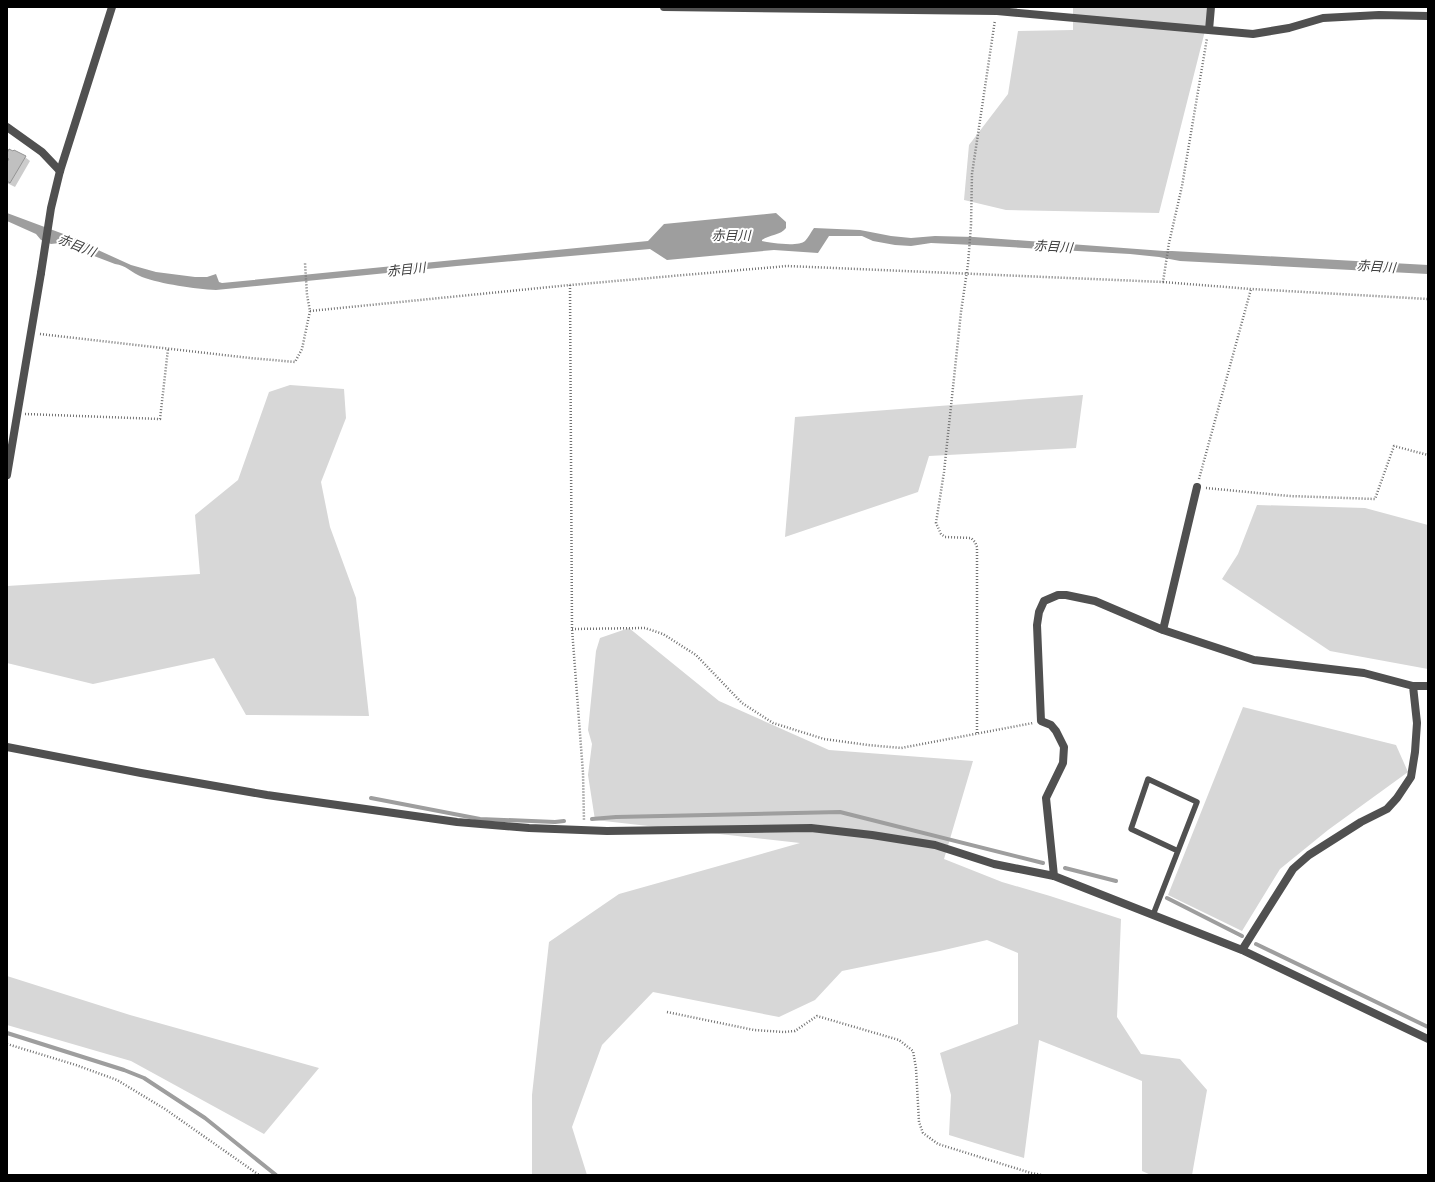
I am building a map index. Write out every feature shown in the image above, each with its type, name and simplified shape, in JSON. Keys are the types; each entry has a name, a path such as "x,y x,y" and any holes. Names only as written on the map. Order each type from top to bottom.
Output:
{"street":[{"path":"7,475 51,208 60,171 112,7"},
{"path":"664,7 998,9 1253,34 1289,28 1323,18 1379,15 1428,16"},
{"path":"1209,30 1211,7"},
{"path":"7,127 42,152 60,171"},
{"path":"1163,630 1197,487"},
{"path":"1054,876 1046,798 1063,763 1064,747 1056,731 1051,725 1041,721 1037,625 1039,612 1044,601 1058,595 1066,595 1095,601 1163,630 1254,660 1364,673 1413,686 1428,686"},
{"path":"1242,950 1293,868 1309,855 1361,822 1387,809 1397,798 1411,777 1415,752 1416,723 1413,686"},
{"path":"7,747 141,773 283,797 457,822 529,828 623,831 811,828 872,835 935,845 994,864 1054,876 1154,915 1242,950 1428,1039"}],"lane":[{"path":"1154,915 1197,802 1148,779 1131,829 1178,851"}],"path":[{"path":"977,733 977,547 971,538 945,537 941,534 936,523 944,472 961,312 968,264 971,225 972,174 998,9"},
{"path":"1163,282 1169,243 1182,186 1209,30"},
{"path":"30,333 295,362 302,349 310,311 307,295 306,264"},
{"path":"310,311 570,285 787,266 1163,282 1251,289 1428,299"},
{"path":"570,285 572,629 582,773 584,830"},
{"path":"1251,289 1197,487 1289,496 1375,499 1394,446 1428,455"},
{"path":"17,414 160,419 168,349"},
{"path":"572,629 645,628 663,634 696,655 742,703 748,707 773,723 824,739 868,746 901,748 1041,721"},
{"path":"667,1012 754,1030 784,1032 794,1031 817,1016 899,1040 913,1051 916,1068 919,1122 923,1133 938,1144 1030,1173 1042,1175"},
{"path":"7,1044 76,1065 117,1080 165,1109 259,1175"}],"shaded area":[{"path":"1073,7 1211,7 1159,213 1006,210 964,200 969,145 1008,94 1018,31 1073,30"},
{"path":"290,385 344,389 346,418 321,482 330,527 356,598 369,716 246,715 214,658 93,684 7,663 7,586 200,574 195,515 238,480 269,392"},
{"path":"1083,395 1076,448 929,456 918,492 785,537 795,417"},
{"path":"1257,505 1365,508 1428,525 1428,669 1330,651 1222,579 1238,554"},
{"path":"629,628 719,701 829,750 973,761 944,859 1002,882 1121,919 1117,1017 1141,1054 1180,1059 1207,1090 1192,1175 1151,1175 1142,1171 1142,1081 1039,1040 1024,1158 949,1135 951,1095 940,1053 1018,1024 1018,953 987,940 842,971 815,1000 779,1017 653,992 602,1045 572,1127 587,1175 532,1175 532,1095 549,942 619,894 800,843 595,820 588,775 592,744 588,730 596,651 600,638"},
{"path":"1243,707 1396,745 1408,772 1328,830 1280,869 1242,931 1168,895"},
{"path":"7,976 130,1015 319,1068 264,1134 131,1061 7,1025"}],"water":[{"name":"赤目川","path":"7,213 93,245 98,250 131,265 156,272 195,277 207,277 216,274 219,282 222,283 648,241 664,224 776,213 786,222 786,228 781,232 765,238 762,241 784,244 802,243 806,240 814,228 860,230 911,238 935,236 974,237 1164,251 1428,265 1428,274 1180,261 1130,254 974,245 931,243 911,246 895,245 873,241 862,236 829,236 818,253 774,250 667,260 650,249 457,266 216,290 178,286 150,280 122,266 60,243 51,244 41,240 36,234 7,221"}],"building":[{"path":"9,149 26,156 10,183 7,181 7,162 9,159 7,158 7,153"}],"waterway":[{"path":"371,798 480,819 555,822 564,821"},
{"path":"592,819 616,817 840,812 1043,863"},
{"path":"1065,868 1116,881"},
{"path":"1167,898 1242,936"},
{"path":"1256,944 1428,1027"},
{"path":"7,1033 124,1070 144,1078 205,1118 276,1175"}]}
